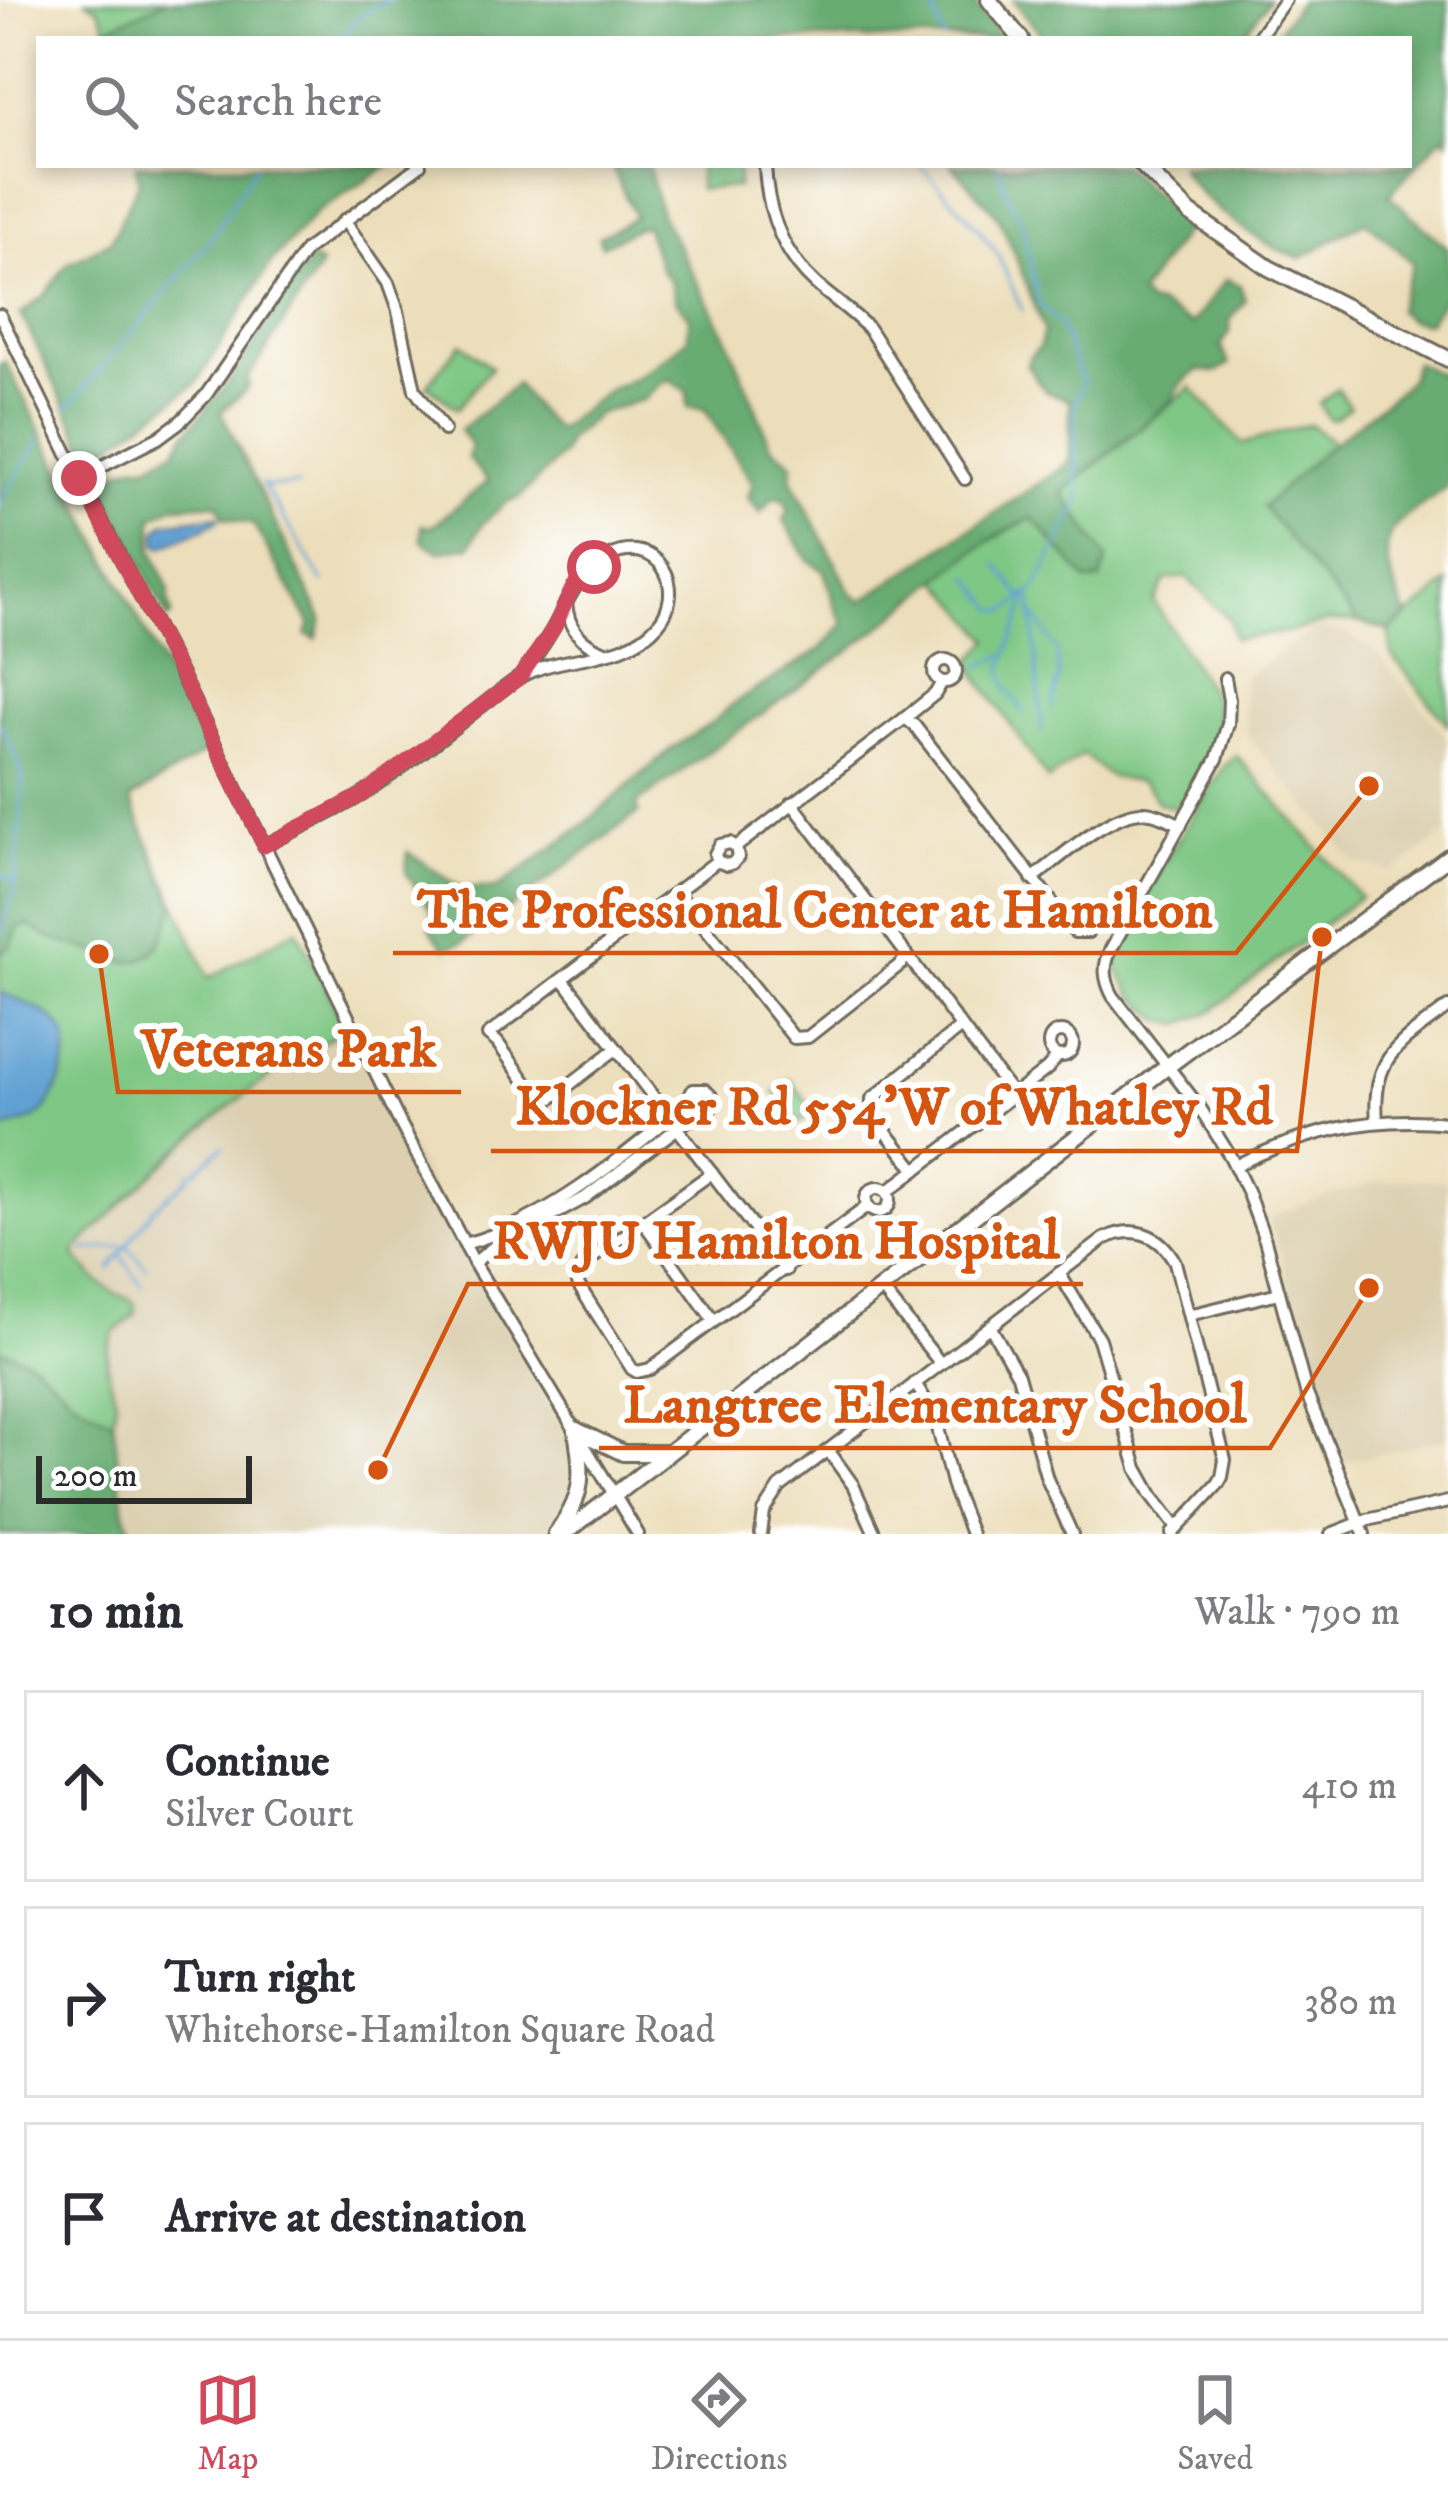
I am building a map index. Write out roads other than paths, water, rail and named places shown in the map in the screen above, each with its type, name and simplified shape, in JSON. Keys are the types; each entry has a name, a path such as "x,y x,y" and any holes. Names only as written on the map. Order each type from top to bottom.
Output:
{"main road":[{"path":"989,0 1019,36"},
{"path":"1145,168 1190,213 1269,268 1448,358"},
{"path":"560,1534 616,1496 880,1287 1448,857"},
{"path":"576,1430 623,1453 669,1453"},
{"path":"560,1534 583,1475 576,1430"}],"street":[{"path":"1259,36 1285,0"},
{"path":"79,478 158,439 194,409 294,263 319,238 416,168"},
{"path":"765,168 770,211 789,254 816,285 869,329 965,479"},
{"path":"1156,179 1165,168"},
{"path":"344,220 388,284 415,390 444,430"},
{"path":"0,315 398,1119 474,1263 638,1534"},
{"path":"264,846 362,795 520,677 625,648 644,637 661,621 672,595 664,569 643,553 628,551 614,554 577,581 545,642 520,677"},
{"path":"566,603 569,621 579,637 606,652"},
{"path":"1226,678 1229,700 1222,747 1105,968 1113,995 1214,1128 1235,1166 1259,1222 1306,1392 1361,1528"},
{"path":"616,1049 544,1100 488,1035 717,861 720,845 736,847 935,694 941,682"},
{"path":"905,718 1064,919"},
{"path":"792,803 1013,1095"},
{"path":"1032,879 1102,827 1130,813 1151,813 1180,825"},
{"path":"677,892 794,1038 808,1036 908,955"},
{"path":"562,979 786,1270"},
{"path":"1377,1121 1375,1094 1385,1062 1448,1007"},
{"path":"916,1170 872,1114 872,1099 961,1027"},
{"path":"712,1173 584,1264 576,1279 637,1372 650,1369 786,1270 868,1206 867,1195 873,1190 887,1192 1058,1056"},
{"path":"1235,1166 1311,1133 1377,1121 1448,1123"},
{"path":"474,1263 516,1230 585,1198 673,1123"},
{"path":"644,1222 714,1321"},
{"path":"464,1244 516,1230"},
{"path":"761,1534 764,1512 773,1495 828,1450 1104,1239 1122,1232 1141,1232 1159,1240 1171,1254 1224,1454 1225,1469 1218,1484 1174,1531 1137,1468 1099,1339 1060,1273"},
{"path":"880,1287 940,1364"},
{"path":"1189,1315 1280,1293"},
{"path":"989,1326 1018,1376 1047,1479 1072,1534"},
{"path":"915,1384 935,1416 971,1534"},
{"path":"828,1450 853,1485 875,1534"},
{"path":"1331,1534 1448,1502"}],"water":[{"path":"220,519 214,524 162,547 157,545 157,532 164,523"},
{"path":"0,992 52,1018 64,1032 67,1052 56,1091 43,1111 0,1130"}],"waterway":[{"path":"342,36 362,15 390,0"},
{"path":"930,0 943,36"},
{"path":"67,408 211,239 254,168"},
{"path":"923,168 997,253 1022,310"},
{"path":"970,576 995,609 1006,612 1036,588 1080,501 1074,435 1075,402 1083,384 1059,323 1039,304 1021,219 999,168"},
{"path":"0,509 40,440"},
{"path":"262,483 324,583"},
{"path":"264,486 298,485"},
{"path":"997,564 1020,595 1028,596 1002,669 1007,689 1024,712"},
{"path":"1031,595 1042,731"},
{"path":"1031,610 1057,651 1059,675 1052,708"},
{"path":"979,667 1004,655"},
{"path":"0,724 20,764 23,788 14,891 0,935"},
{"path":"0,875 13,880"},
{"path":"193,1173 223,1147"},
{"path":"110,1269 154,1208 189,1178 189,1172"},
{"path":"84,1250 127,1246 147,1269"},
{"path":"122,1257 142,1285"}],"place":[{"name":"The Professional Center at Hamilton","path":"1369,786"},
{"name":"Klockner Rd 554'W of Whatley Rd","path":"1322,937"},
{"name":"Veterans Park","path":"99,954"},
{"name":"Langtree Elementary School","path":"1369,1288"},
{"name":"RWJU Hamilton Hospital","path":"378,1470"}]}
